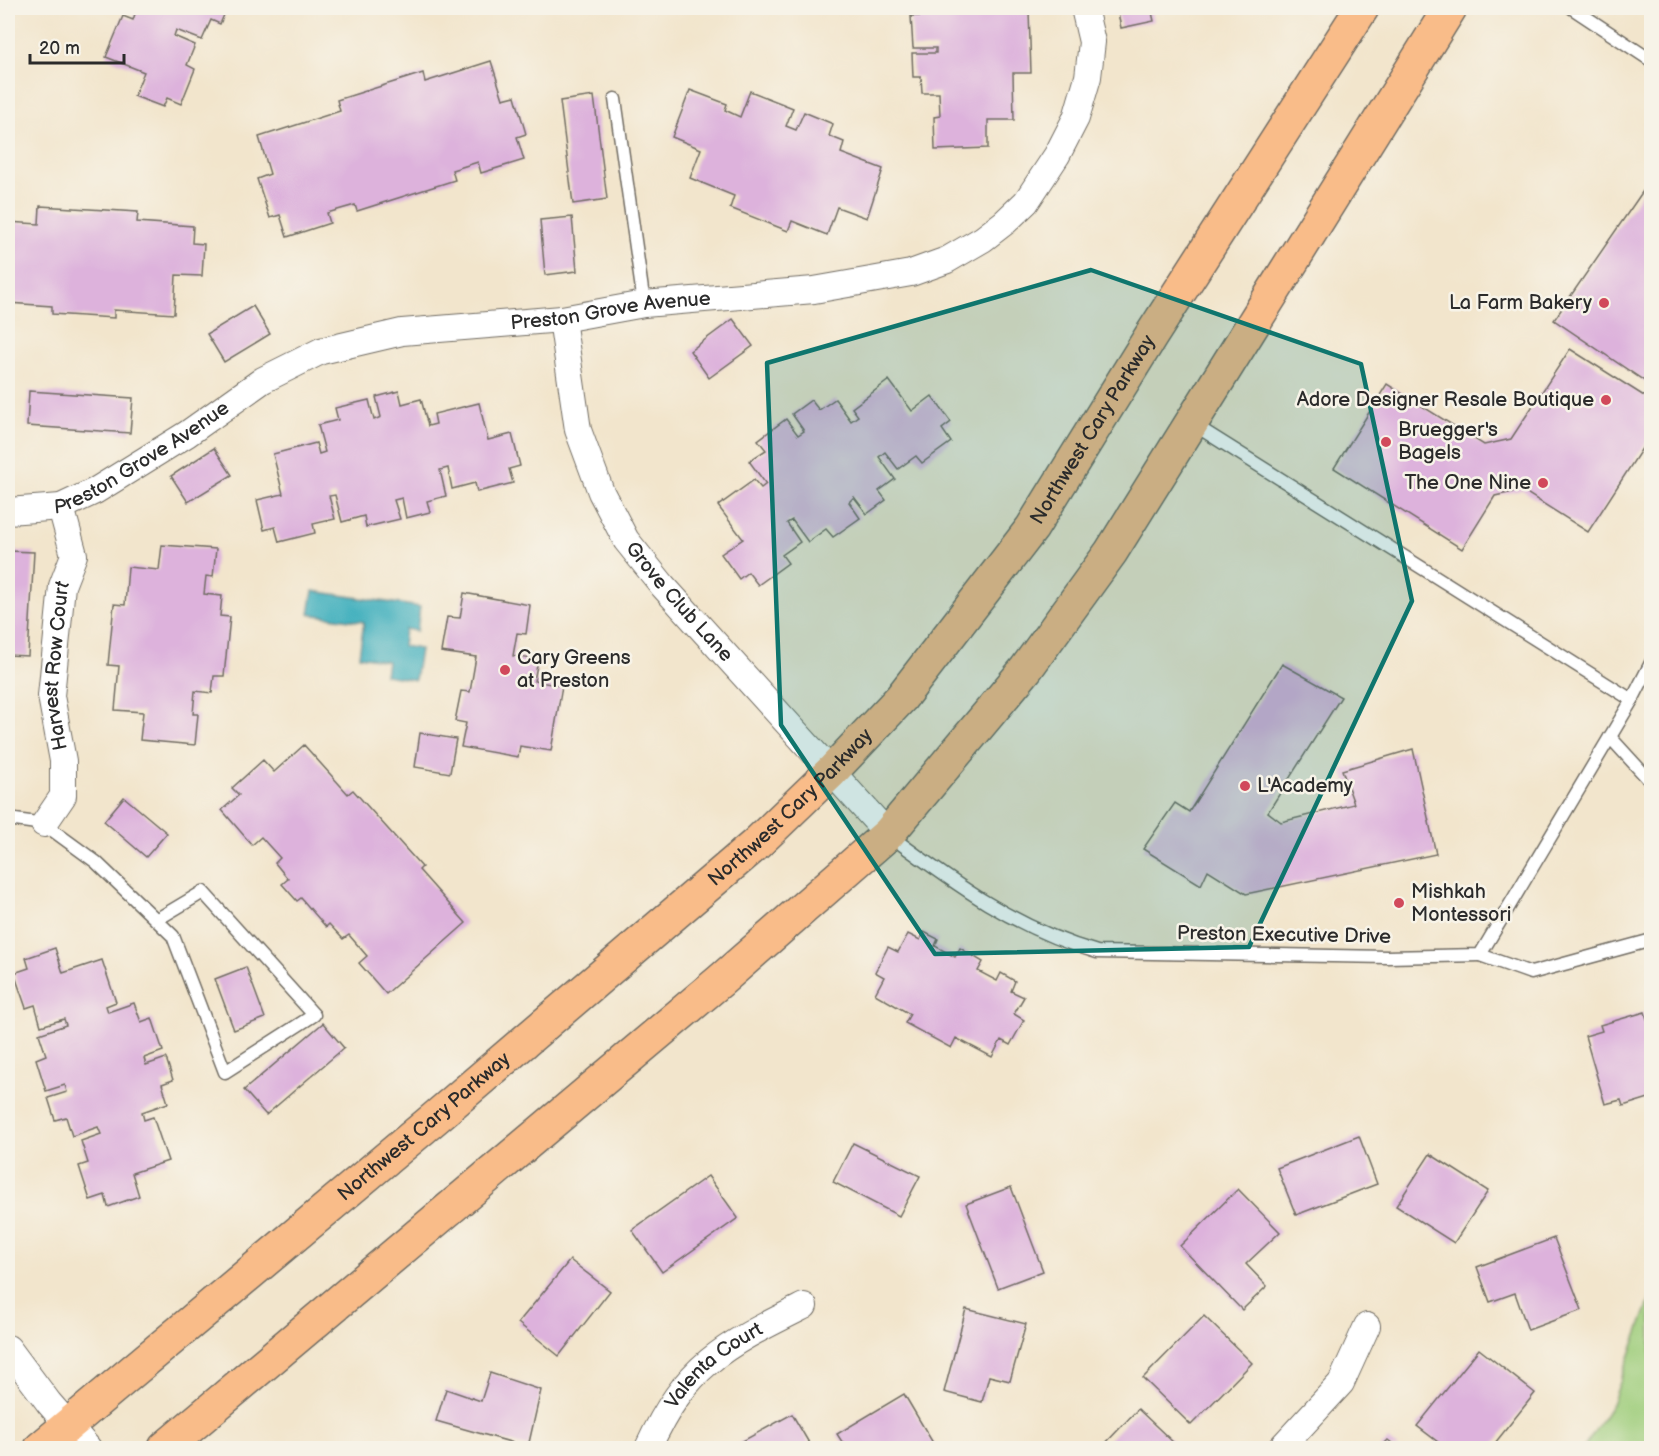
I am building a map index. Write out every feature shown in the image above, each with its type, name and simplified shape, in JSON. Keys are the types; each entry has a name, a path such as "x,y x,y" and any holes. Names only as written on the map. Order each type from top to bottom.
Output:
{"main road":[{"name":"Northwest Cary Parkway","path":"40,1449 78,1437 756,844 832,771 901,698 1032,528 1151,336 1362,8"},
{"path":"165,1449 720,981 888,834 1026,669 1111,552 1193,424 1450,8"}],"street":[{"name":"Preston Grove Avenue","path":"8,511 61,507 94,490 187,434 263,380 321,351 402,332 562,319 644,304 814,290 911,273 946,260 983,239 1026,202 1057,154 1076,118 1088,77 1092,42 1084,8"},
{"name":"Grove Club Lane","path":"562,319 578,430 601,492 626,540 663,586 888,834"},
{"name":"Harvest Row Court","path":"44,824 63,796 63,761 51,696 62,586 74,555 61,507"},
{"name":"Valenta Court","path":"648,1449 678,1393 699,1369 722,1349 804,1306"},
{"path":"1281,1449 1341,1383 1367,1326"},
{"path":"8,1348 78,1437"}],"lane":[{"path":"1572,8 1652,61"},
{"path":"615,99 644,304"},
{"path":"1193,424 1632,700"},
{"path":"1652,661 1632,700 1480,955 1531,973 1652,940"},
{"path":"1610,737 1652,783"},
{"path":"8,819 44,824 96,862 156,920 173,936 225,1072 314,1015 203,892 156,920"},
{"name":"Preston Executive Drive","path":"888,834 966,891 1019,922 1057,941 1096,952 1387,957 1480,955"}],"highlighted area":[{"path":"1091,270 1361,364 1412,601 1249,947 935,954 781,725 767,363"}],"green space":[{"path":"1651,1297 1651,1448 1584,1448 1612,1404"}],"water":[{"path":"313,591 420,607 417,631 405,629 403,646 420,649 415,680 385,675 387,661 359,656 364,622 309,614"}],"building":[{"path":"121,8 227,8 220,24 211,20 202,40 176,30 174,36 195,45 187,65 195,69 181,104 167,98 163,107 134,96 144,72 106,57 123,16 133,20 135,14"},
{"path":"922,8 1012,8 1012,12 1029,11 1031,73 1013,73 1014,120 988,120 988,148 935,150 934,117 940,116 939,93 922,93 921,77 913,77 912,53 936,53 936,48 913,48 911,16 922,16"},
{"path":"1117,8 1151,8 1154,21 1121,28"},
{"path":"491,61 503,99 515,96 526,134 517,137 524,160 481,173 478,162 452,170 455,180 357,211 355,205 327,213 330,223 287,237 280,215 270,218 257,179 270,174 259,137 340,111 337,100 423,73 425,82"},
{"path":"690,90 727,104 725,110 740,117 750,91 793,108 786,126 796,130 804,112 833,124 829,136 844,142 841,153 883,169 867,218 837,207 827,235 792,221 788,231 730,208 734,196 690,178 701,149 672,137"},
{"path":"594,96 607,199 573,204 560,101"},
{"name":"La Farm Bakery","path":"1652,178 1652,386 1554,320"},
{"path":"40,206 138,212 137,222 193,226 192,243 204,244 202,276 176,275 174,314 114,310 114,318 52,314 52,306 8,303 8,222 39,224"},
{"path":"572,217 577,271 545,275 540,220"},
{"path":"253,306 270,334 224,362 207,334"},
{"path":"733,319 753,346 709,378 690,351"},
{"path":"1570,349 1652,401 1652,433 1588,532 1522,490 1495,496 1462,549 1334,468 1387,384 1484,445 1511,439"},
{"path":"889,380 912,411 932,396 951,422 942,429 951,442 922,463 916,456 898,469 885,452 879,457 895,479 879,491 886,500 867,514 854,497 849,502 860,518 833,537 826,529 808,542 792,520 787,523 800,542 782,555 788,563 758,585 748,572 739,579 721,554 743,539 718,506 754,480 761,488 766,484 749,461 766,450 758,440 786,419 798,435 804,431 792,414 811,400 819,410 835,399 851,421 858,416 852,408"},
{"path":"29,391 133,398 130,433 27,426"},
{"path":"399,391 402,404 421,399 428,426 436,424 434,414 479,403 488,440 512,434 520,466 509,469 513,483 477,492 475,483 452,489 448,468 440,470 446,496 427,501 430,512 406,518 402,498 394,500 400,519 366,527 364,516 342,522 335,495 329,496 335,519 313,524 315,533 279,542 275,527 264,530 257,500 283,494 273,454 316,443 319,454 325,452 318,425 338,420 335,408 369,400 374,420 381,417 376,397"},
{"path":"214,448 232,475 188,502 171,476"},
{"path":"162,545 216,549 213,577 206,576 204,594 222,596 220,616 230,617 224,676 214,676 212,693 195,691 193,714 198,714 195,745 140,740 143,712 115,710 119,666 108,665 114,604 125,605 128,567 159,570"},
{"path":"8,551 34,552 28,656 8,655"},
{"name":"Cary Greens at Preston","path":"464,593 530,605 526,634 517,633 513,656 538,660 534,681 562,686 551,751 520,746 518,757 461,747 466,723 455,721 461,691 470,692 476,657 441,652 447,617 460,618"},
{"name":"L'Academy","path":"1282,664 1341,697 1268,812 1281,822 1354,804 1342,770 1413,749 1436,854 1246,894 1208,870 1201,885 1143,849 1175,803 1189,812"},
{"path":"420,733 456,739 450,773 415,767"},
{"path":"304,745 348,794 353,790 422,867 419,870 466,923 386,994 359,963 367,956 349,935 343,939 329,924 326,927 301,898 297,901 282,884 288,879 275,863 280,858 261,837 252,845 222,810 239,795 232,788 263,760 274,772"},
{"path":"124,797 167,833 146,857 104,821"},
{"path":"924,932 938,939 935,946 955,957 960,948 983,962 978,971 997,981 1001,973 1015,981 1011,991 1024,997 1014,1014 1024,1020 1010,1045 1001,1040 992,1057 956,1038 951,1048 905,1023 910,1014 875,994 884,977 875,972 888,947 898,952 908,934 920,940"},
{"path":"55,948 63,973 102,960 116,1002 106,1006 108,1012 134,1003 141,1022 152,1018 163,1051 144,1058 146,1065 166,1058 173,1080 162,1084 168,1103 142,1112 144,1120 153,1117 168,1161 132,1173 139,1196 108,1207 105,1195 90,1200 79,1166 88,1163 81,1141 101,1134 98,1127 72,1136 66,1117 55,1120 48,1098 67,1092 65,1085 46,1091 36,1059 46,1055 39,1034 66,1025 64,1019 41,1026 35,1005 26,1008 14,973 29,968 26,958"},
{"path":"246,967 265,1018 234,1030 215,979"},
{"path":"1645,1012 1647,1019 1652,1017 1652,1097 1623,1106 1621,1100 1605,1104 1585,1036 1602,1031 1600,1025"},
{"path":"323,1023 344,1048 266,1115 244,1090"},
{"path":"1359,1136 1377,1184 1296,1215 1277,1168"},
{"path":"853,1143 920,1176 899,1216 833,1182"},
{"path":"1430,1154 1488,1191 1454,1243 1396,1206"},
{"path":"708,1176 738,1218 662,1272 632,1230"},
{"path":"1011,1187 1043,1271 998,1288 966,1204"},
{"path":"1238,1189 1280,1232 1246,1264 1267,1286 1242,1310 1180,1246"},
{"path":"1554,1238 1582,1310 1528,1330 1515,1293 1490,1302 1477,1267"},
{"path":"570,1260 610,1291 559,1356 518,1323"},
{"path":"966,1309 1026,1324 1010,1381 989,1376 982,1402 944,1392"},
{"path":"1204,1316 1252,1363 1191,1425 1143,1378"},
{"path":"1479,1349 1535,1393 1491,1448 1446,1448 1417,1426"},
{"path":"490,1373 541,1390 528,1447 436,1421 446,1389 481,1401"},
{"path":"904,1394 936,1448 846,1448 837,1434"},
{"path":"1138,1409 1175,1444 1171,1448 1101,1448"},
{"path":"792,1414 812,1448 730,1448"},
{"path":"1388,1440 1398,1448 1380,1448"}],"place":[{"name":"La Farm Bakery","path":"1604,303"},
{"name":"Adore Designer Resale Boutique","path":"1606,400"},
{"name":"Bruegger's Bagels","path":"1386,442"},
{"name":"The One Nine","path":"1543,483"},
{"name":"Cary Greens at Preston","path":"505,670"},
{"name":"L'Academy","path":"1245,786"},
{"name":"Mishkah Montessori","path":"1399,903"}]}
